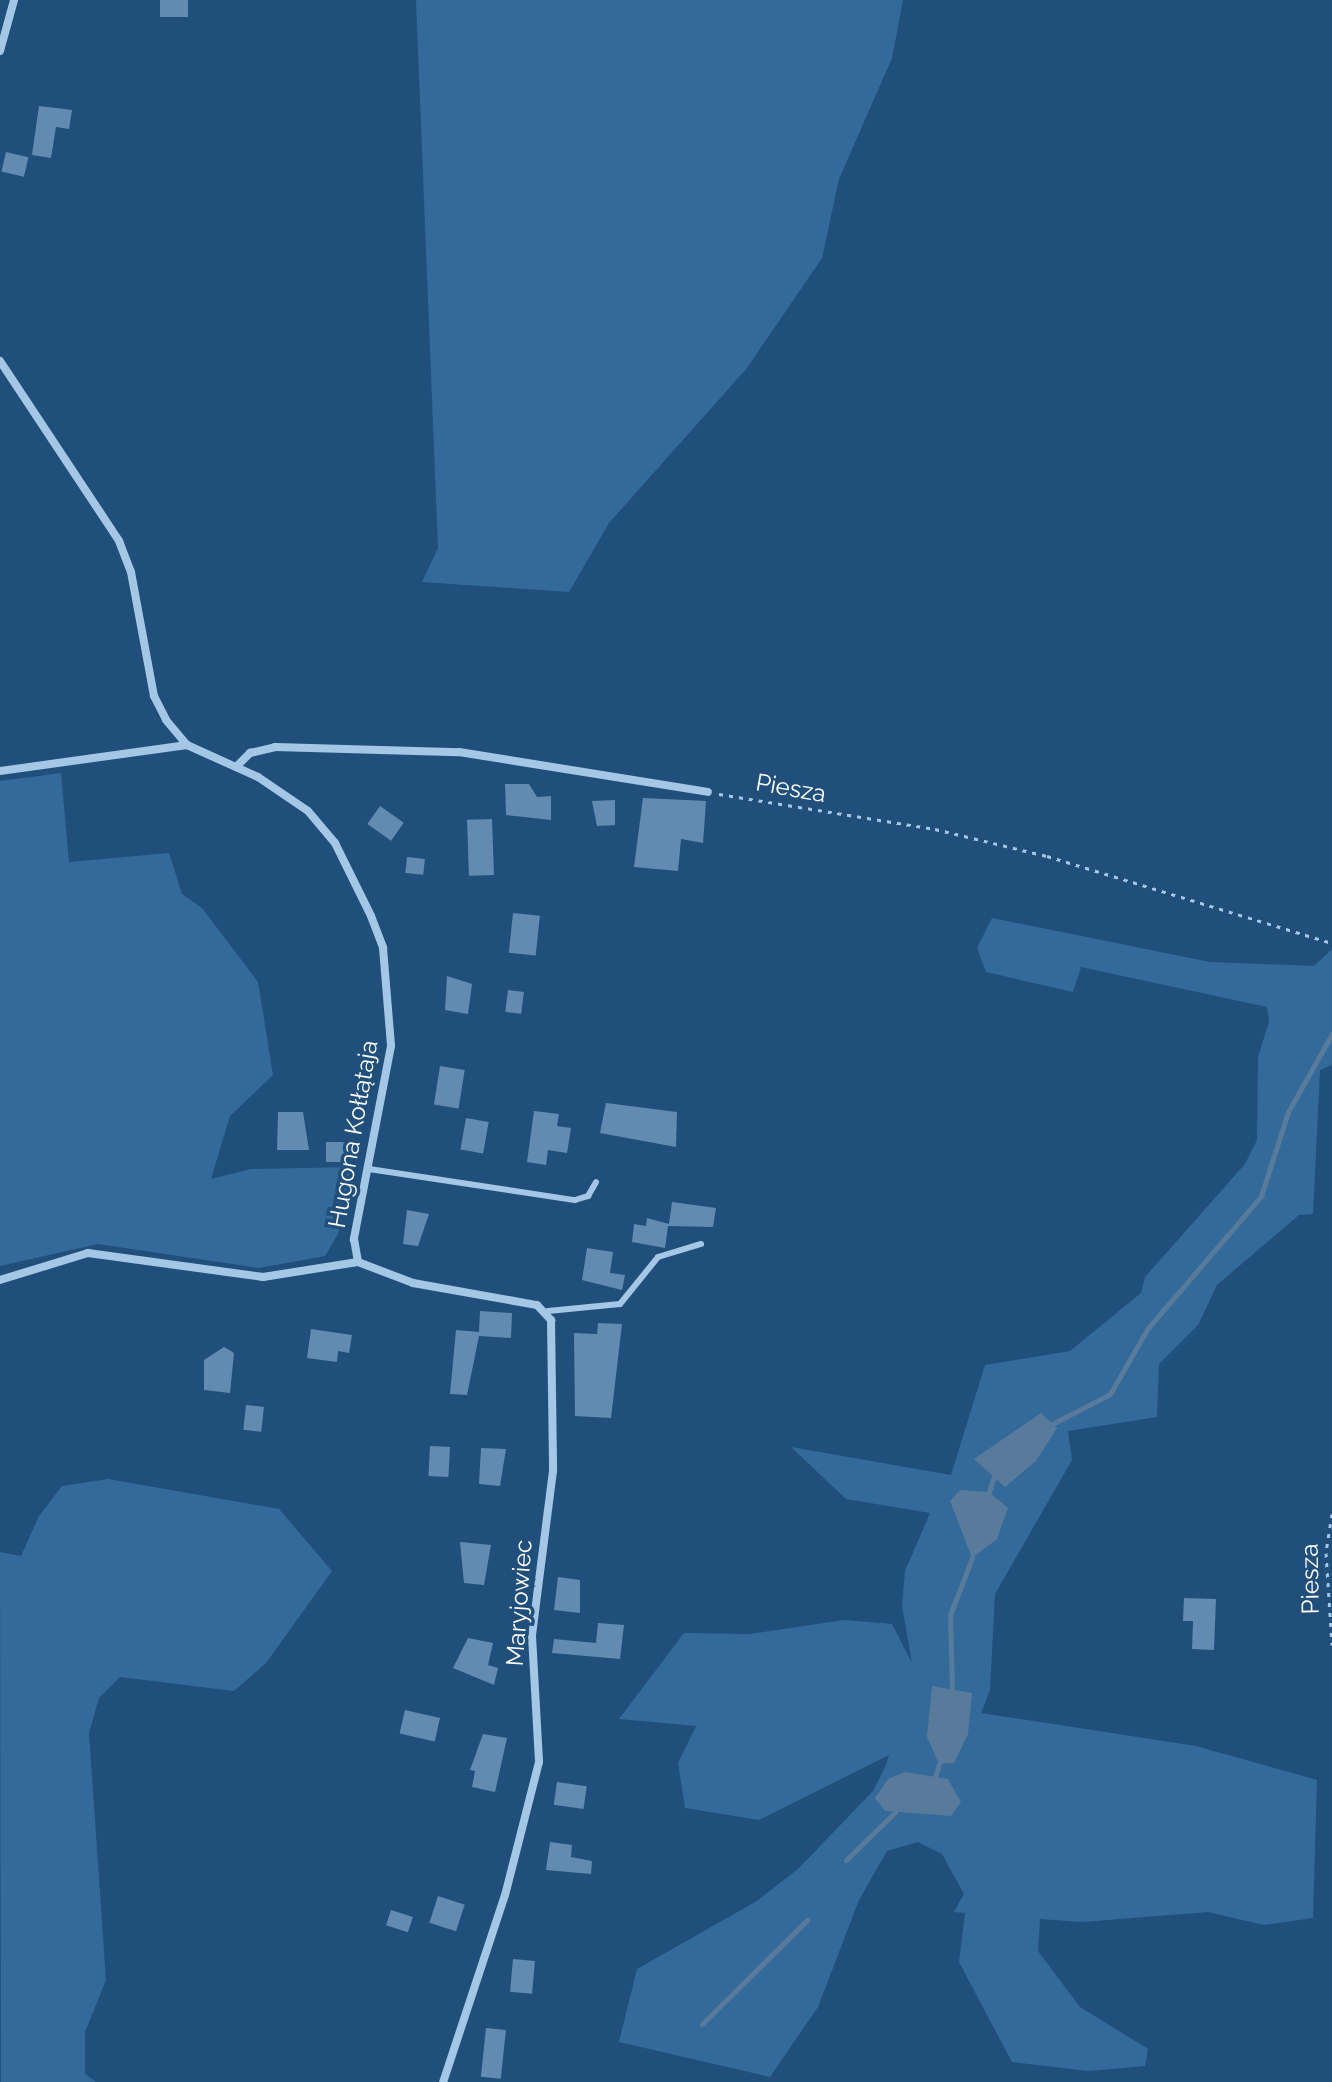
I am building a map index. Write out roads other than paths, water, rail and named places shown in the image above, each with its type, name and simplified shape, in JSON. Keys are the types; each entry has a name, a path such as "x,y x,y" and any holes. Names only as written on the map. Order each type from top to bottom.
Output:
{"street":[{"path":"0,51 14,0"},
{"path":"0,361 119,541 131,572 154,696 187,745 0,771"},
{"name":"Hugona Kołłątaja","path":"0,1280 88,1253 263,1277 358,1262 354,1239 391,1046 383,948 335,843 283,790 187,745"},
{"path":"236,767 250,753 275,747 459,752 708,792"},
{"path":"358,1262 413,1283 548,1311"},
{"name":"Maryjowiec","path":"443,2082 505,1895 539,1762 532,1636 553,1471 548,1311"}],"lane":[{"path":"369,1169 575,1200 588,1196 596,1182"},
{"path":"548,1311 620,1304 658,1257 701,1244"}],"waterway":[{"path":"1052,1424 1110,1394 1148,1328 1261,1196 1288,1112 1332,1034"},
{"path":"989,1492 994,1476"},
{"path":"952,1689 950,1615 972,1558"},
{"path":"935,1777 939,1764"},
{"path":"846,1860 895,1812"},
{"path":"702,2024 807,1920"}]}
